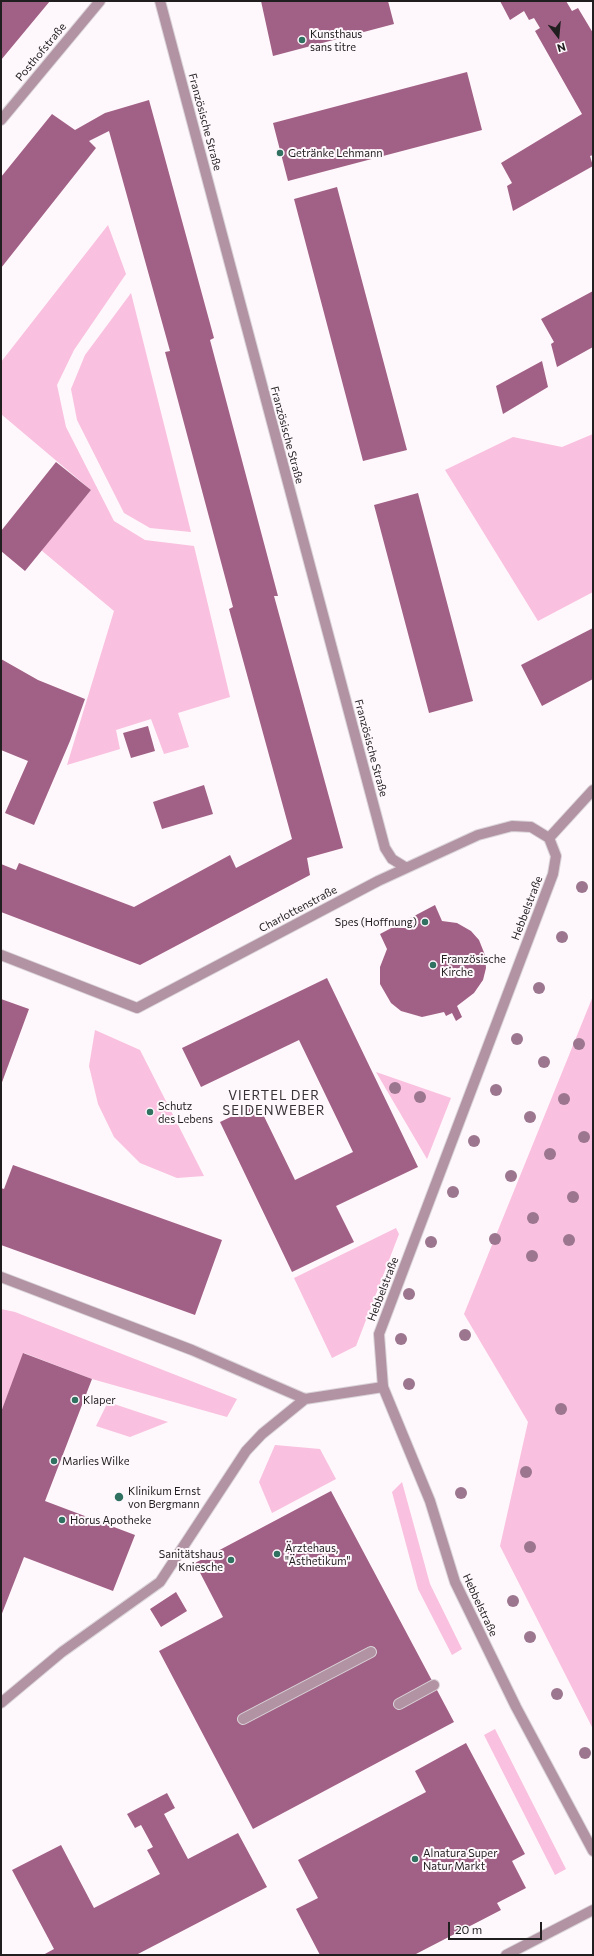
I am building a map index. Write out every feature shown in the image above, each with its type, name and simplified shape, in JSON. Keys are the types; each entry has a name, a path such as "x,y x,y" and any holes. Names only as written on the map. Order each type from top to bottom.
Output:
{"street":[{"name":"Posthofstraße","path":"1,120 100,1"},
{"name":"Französische Straße","path":"160,1 385,848 392,859 405,867"},
{"path":"549,838 593,790"},
{"name":"Charlottenstraße","path":"1,955 137,1008 405,867 478,835 512,826 531,827 549,838"},
{"name":"Hebbelstraße","path":"549,838 556,856 553,874 379,1334 383,1387 430,1501 455,1582 516,1707 593,1851"},
{"path":"1,1277 192,1350 306,1398 383,1387"},
{"path":"1,1704 62,1652 160,1582 246,1451 262,1434 306,1398"},
{"path":"243,1719 371,1652"},
{"path":"399,1704 434,1685"},
{"path":"506,1955 593,1910"}],"shaded area":[{"path":"108,225 126,274 74,350 57,385 66,427 114,521 145,540 194,546 230,697 178,713 189,747 164,754 151,719 116,730 120,749 67,765 114,611 41,550 91,490 1,414 1,362"},
{"path":"131,293 191,532 150,528 124,513 77,420 71,389 85,355"},
{"path":"593,434 593,592 538,621 445,470 513,437 562,447"},
{"path":"593,996 593,1729 500,1546 528,1422 464,1314"},
{"path":"95,1030 140,1050 204,1176 177,1178 140,1163 114,1137 98,1104 89,1066"},
{"path":"376,1072 451,1098 427,1159"},
{"path":"396,1228 399,1234 356,1346 332,1358 294,1278"},
{"path":"1,1309 15,1312 237,1399 227,1417 92,1379 24,1353 1,1412"},
{"path":"108,1402 168,1422 130,1437 96,1426"},
{"path":"275,1445 320,1449 336,1479 272,1513 259,1482"},
{"path":"402,1482 430,1584 462,1649 452,1655 418,1589 392,1492"},
{"path":"495,1729 566,1869 555,1875 484,1735"}],"building":[{"path":"1,1 50,1 1,60"},
{"name":"Kunsthaus sans titre","path":"261,1 388,1 394,24 273,56"},
{"path":"500,1 566,1 572,11 578,8 593,33 593,155 590,156 593,166 513,211 507,186 512,183 501,163 582,114 535,31 540,28 534,18 529,20 524,11 510,20"},
{"path":"467,72 482,130 288,181 273,123"},
{"path":"149,100 214,338 210,340 278,596 274,596 343,848 307,858 310,875 140,965 1,912 1,864 16,870 19,863 134,907 230,855 236,868 292,839 229,609 233,607 165,352 170,351 109,131 89,141 96,148 1,268 1,177 52,114 75,130 105,113"},
{"path":"337,187 407,450 363,461 294,199"},
{"path":"593,291 593,347 557,367 551,344 554,342 541,319"},
{"path":"542,361 548,387 503,414 496,386"},
{"path":"56,462 91,490 25,571 1,551 1,531"},
{"path":"418,493 473,701 429,713 374,505"},
{"path":"593,628 593,679 542,706 521,665"},
{"path":"1,659 38,680 85,699 70,741 34,825 5,813 28,761 1,750"},
{"path":"148,726 155,751 131,758 123,733"},
{"path":"204,785 213,814 162,829 153,802"},
{"name":"Französische Kirche","path":"435,905 442,921 457,923 471,931 479,940 485,955 486,968 483,980 474,993 457,1006 462,1017 456,1021 452,1013 446,1016 444,1012 422,1017 401,1011 391,1003 380,984 380,967 387,949 380,934"},
{"path":"327,978 418,1167 336,1206 354,1242 292,1272 220,1122 258,1104 295,1180 353,1152 299,1040 201,1087 182,1048"},
{"path":"1,999 29,1009 1,1085"},
{"path":"13,1165 222,1240 195,1315 1,1245 1,1188 4,1189"},
{"path":"23,1353 92,1379 45,1501 135,1535 113,1591 24,1557 1,1616 1,1412"},
{"path":"331,1491 454,1722 253,1829 159,1651 223,1617 195,1563"},
{"path":"176,1592 187,1611 161,1627 150,1609"},
{"path":"466,1743 525,1854 512,1861 526,1888 497,1903 501,1910 414,1955 320,1955 296,1909 318,1898 298,1860 426,1792 415,1771"},
{"path":"167,1793 175,1808 164,1814 188,1859 238,1833 267,1887 136,1955 43,1955 54,1949 12,1870 61,1845 94,1908 160,1874 147,1850 153,1847 141,1825 135,1828 127,1814"}],"place":[{"name":"Kunsthaus sans titre","path":"302,40"},
{"name":"Getränke Lehmann","path":"280,153"},
{"name":"Spes (Hoffnung)","path":"425,922"},
{"name":"Französische Kirche","path":"433,965"},
{"name":"Schutz des Lebens","path":"150,1112"},
{"name":"Klaper","path":"75,1400"},
{"name":"Marlies Wilke","path":"54,1461"},
{"name":"Klinikum Ernst von Bergmann","path":"119,1497"},
{"name":"Horus Apotheke","path":"62,1520"},
{"name":"Ärztehaus, \"Ästhetikum\"","path":"277,1554"},
{"name":"Sanitätshaus Kniesche","path":"231,1560"},
{"name":"Alnatura Super Natur Markt","path":"415,1859"}],"district":[{"name":"VIERTEL DER SEIDENWEBER","path":"274,1104"}]}
